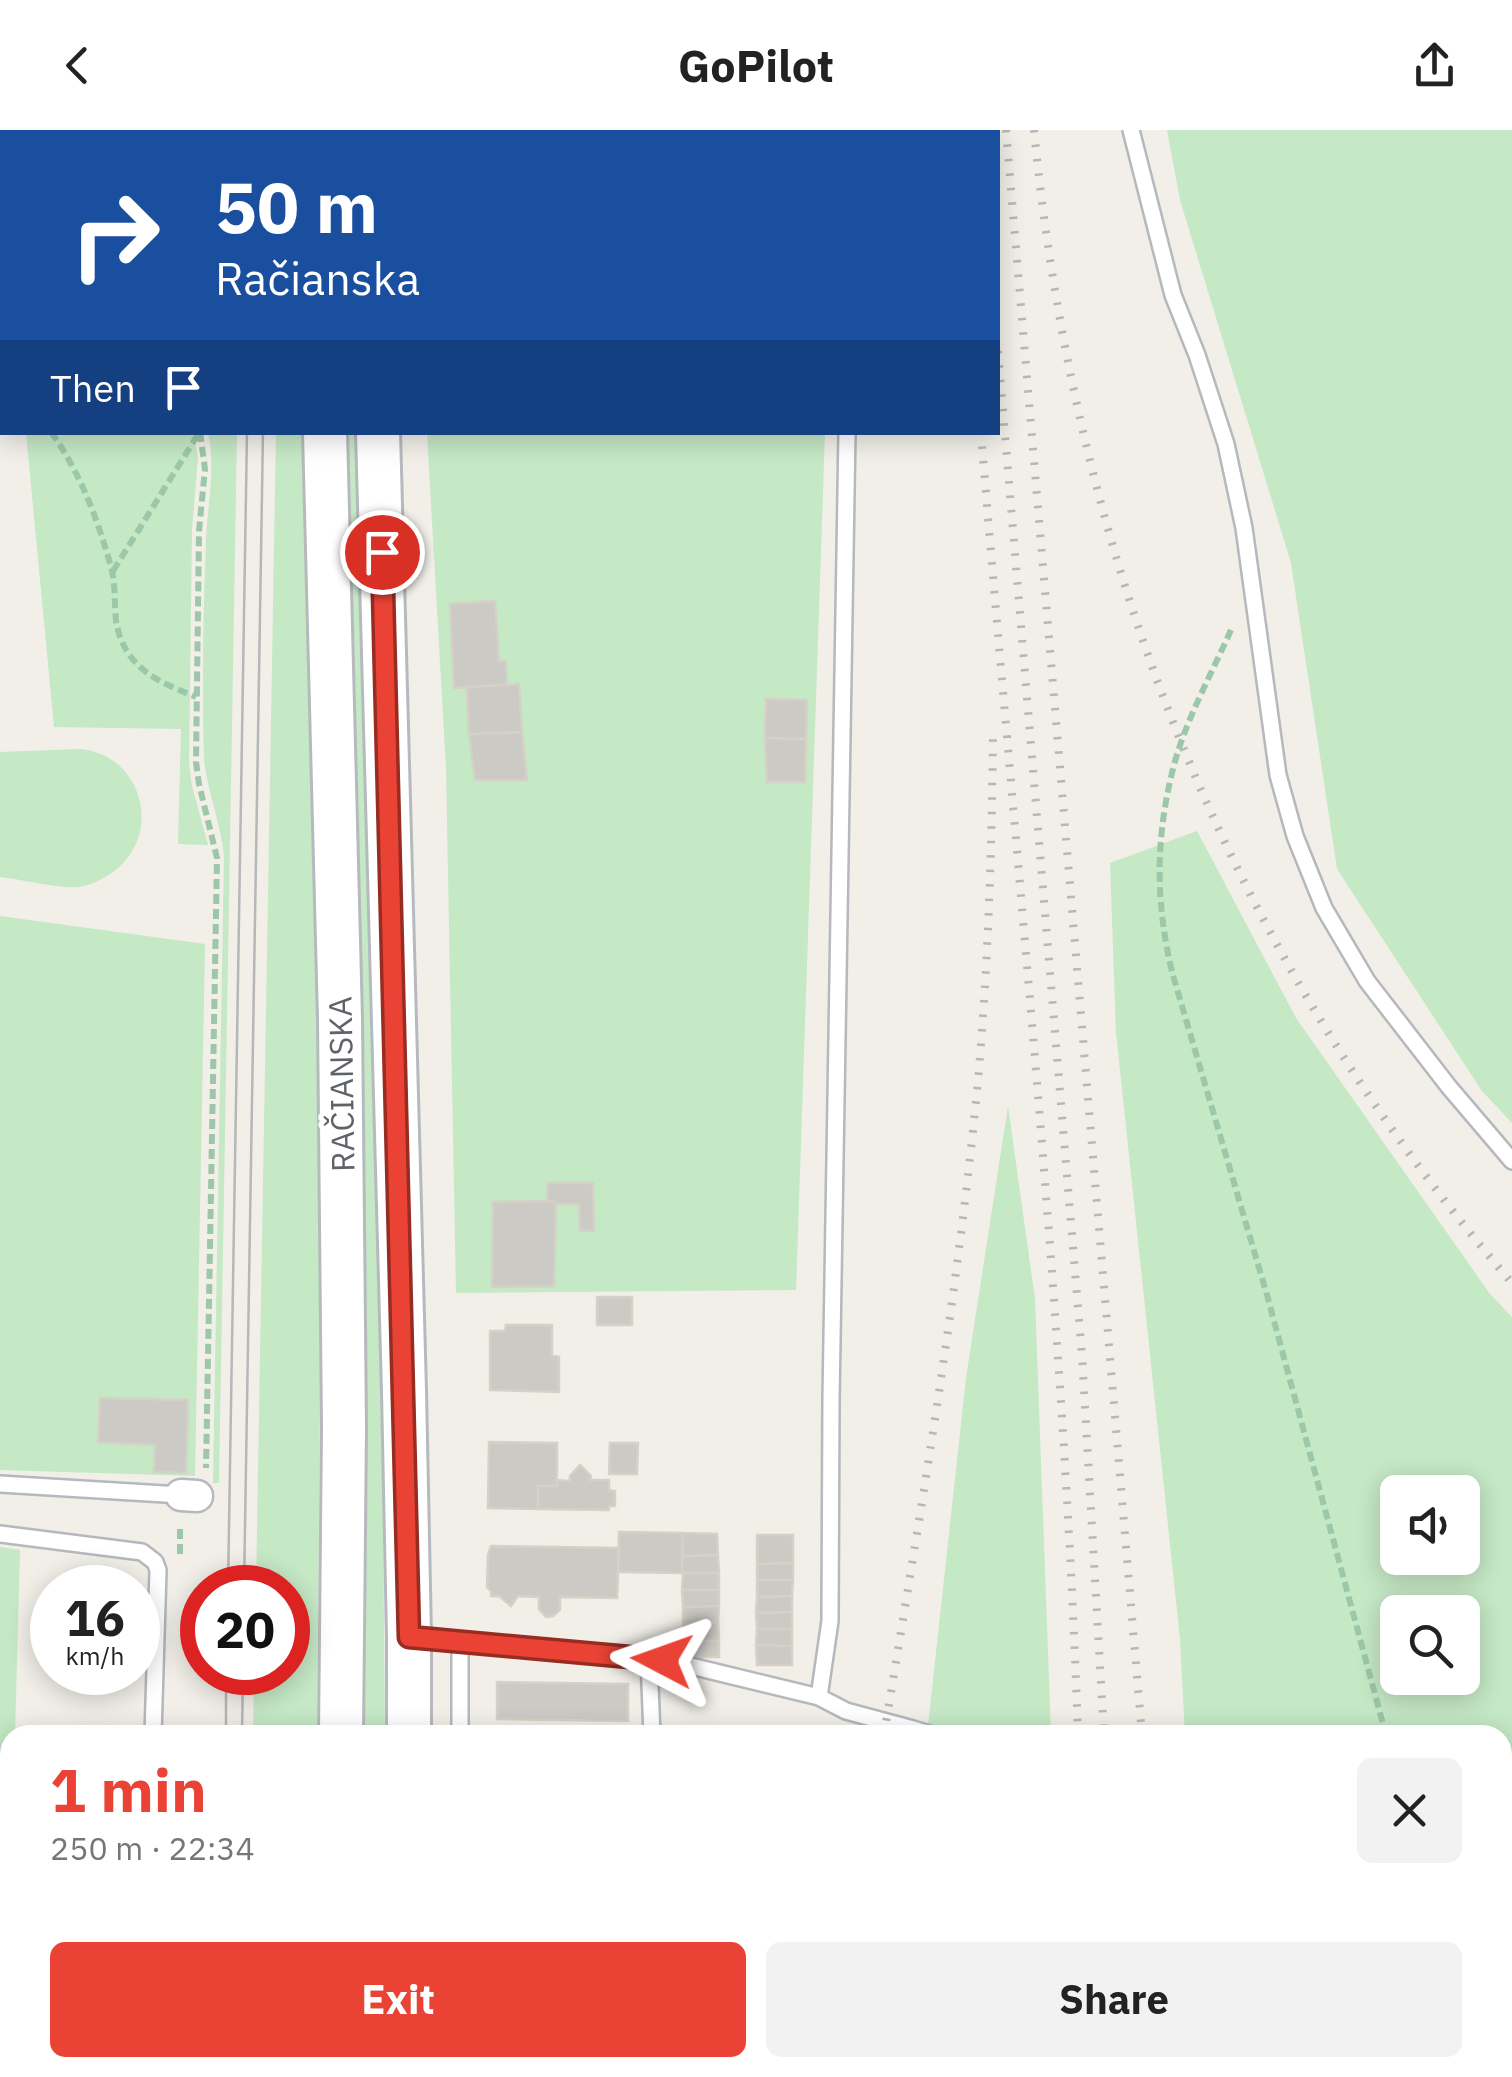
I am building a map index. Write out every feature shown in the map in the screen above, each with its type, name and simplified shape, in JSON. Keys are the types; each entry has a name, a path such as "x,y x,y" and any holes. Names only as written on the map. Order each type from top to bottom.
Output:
{"main road":[{"name":"RAČIANSKA","path":"325,435 342,1110 342,1725"},
{"name":"RAČIANSKA","path":"378,435 409,1725"}],"lane":[{"path":"1131,130 1173,295 1226,444 1244,528 1278,775 1295,836 1324,908 1367,981 1512,1161"},
{"path":"818,1696 830,1621 847,435"},
{"path":"0,1484 189,1496"},
{"path":"0,1534 142,1552 156,1562 153,1725"},
{"path":"409,1637 649,1658 818,1696 846,1712 890,1725"},
{"path":"460,1642 460,1725"},
{"path":"649,1658 652,1725"}],"path":[{"path":"54,435 68,455 92,508 112,572 121,642 132,660 156,682 196,697"},
{"path":"112,572 198,435"},
{"path":"189,1496 206,1483 217,858 196,762 200,511 206,469 200,435"},
{"path":"1252,582 1172,771 1160,838 1162,928 1383,1725"}],"green space":[{"path":"1167,130 1512,130 1512,1123 1482,1091 1337,869 1291,563 1180,200"},
{"path":"26,435 193,435 198,457 192,530 189,763 208,845 178,844 181,729 54,727"},
{"path":"208,435 237,435 219,1483 213,1483 224,856 204,761 204,597"},
{"path":"276,435 305,435 321,1289 317,1725 253,1725 254,1695 310,1695 310,1565 256,1565"},
{"path":"347,435 357,435 381,1304 385,1725 361,1725 365,1125"},
{"path":"427,435 825,435 796,1290 456,1293 446,768"},
{"path":"80,749 102,755 120,767 133,783 140,802 137,843 125,861 104,878 78,887 0,877 0,752"},
{"path":"1197,831 1296,1018 1490,1294 1512,1317 1512,1725 1184,1725 1180,1639 1116,1032 1110,863"},
{"path":"0,916 205,944 195,1476 0,1470"},
{"path":"1008,1106 1035,1299 1051,1725 928,1725 966,1378"},
{"path":"0,1547 20,1550 15,1725 0,1725"}],"building":[{"path":"495,601 499,661 506,661 507,685 454,688 450,604"},
{"path":"519,684 522,732 469,734 467,687"},
{"path":"766,699 807,700 806,739 765,738"},
{"path":"522,732 527,780 475,780 469,734"},
{"path":"765,738 806,739 805,782 767,782"},
{"path":"548,1183 593,1183 594,1231 580,1231 579,1204 547,1201"},
{"path":"493,1202 556,1204 554,1286 492,1287"},
{"path":"597,1297 632,1297 632,1325 597,1325"},
{"path":"506,1325 552,1325 552,1355 559,1357 559,1392 490,1390 490,1331 505,1331"},
{"path":"100,1398 188,1400 186,1473 154,1472 155,1445 98,1442"},
{"path":"489,1442 557,1443 557,1486 538,1486 538,1509 488,1508"},
{"path":"610,1443 638,1443 637,1474 609,1474"},
{"path":"580,1465 591,1476 590,1480 609,1480 609,1490 615,1491 615,1506 609,1506 609,1510 538,1509 538,1486 570,1481"},
{"path":"619,1532 683,1533 682,1573 618,1572"},
{"path":"683,1533 717,1534 718,1555 682,1556"},
{"path":"757,1535 793,1535 793,1563 757,1564"},
{"path":"491,1546 619,1548 617,1598 560,1597 560,1610 546,1617 539,1609 539,1597 518,1596 511,1606 499,1596 491,1596 487,1587"},
{"path":"718,1555 719,1573 682,1573 682,1556"},
{"path":"793,1563 793,1580 757,1580 757,1564"},
{"path":"683,1573 719,1573 719,1590 682,1590"},
{"path":"757,1580 793,1580 792,1596 757,1597"},
{"path":"682,1590 719,1590 719,1606 683,1607"},
{"path":"792,1596 792,1612 756,1613 757,1597"},
{"path":"719,1606 718,1622 683,1624 683,1607"},
{"path":"792,1612 792,1629 757,1629 756,1613"},
{"path":"718,1622 719,1641 683,1641 683,1624"},
{"path":"757,1629 792,1629 792,1646 756,1645"},
{"path":"683,1641 719,1641 719,1657 682,1657"},
{"path":"756,1645 792,1646 792,1665 757,1665"},
{"path":"497,1682 628,1684 628,1721 497,1719"}],"tram line":[{"path":"228,1565 247,435"},
{"path":"244,1565 263,435"},
{"path":"226,1695 226,1725"},
{"path":"242,1725 243,1695"}],"railway":[{"path":"1006,130 1141,1725"},
{"path":"1034,130 1055,290 1086,446 1129,597 1182,744 1247,887 1323,1024 1411,1156 1512,1283"},
{"path":"1000,375 1082,1355 1103,1725"},
{"path":"981,435 1050,1246 1078,1725"},
{"path":"886,1725 936,1414 968,1172 987,955 993,728"}],"route":[{"path":"382,552 409,1637 662,1660"}]}
